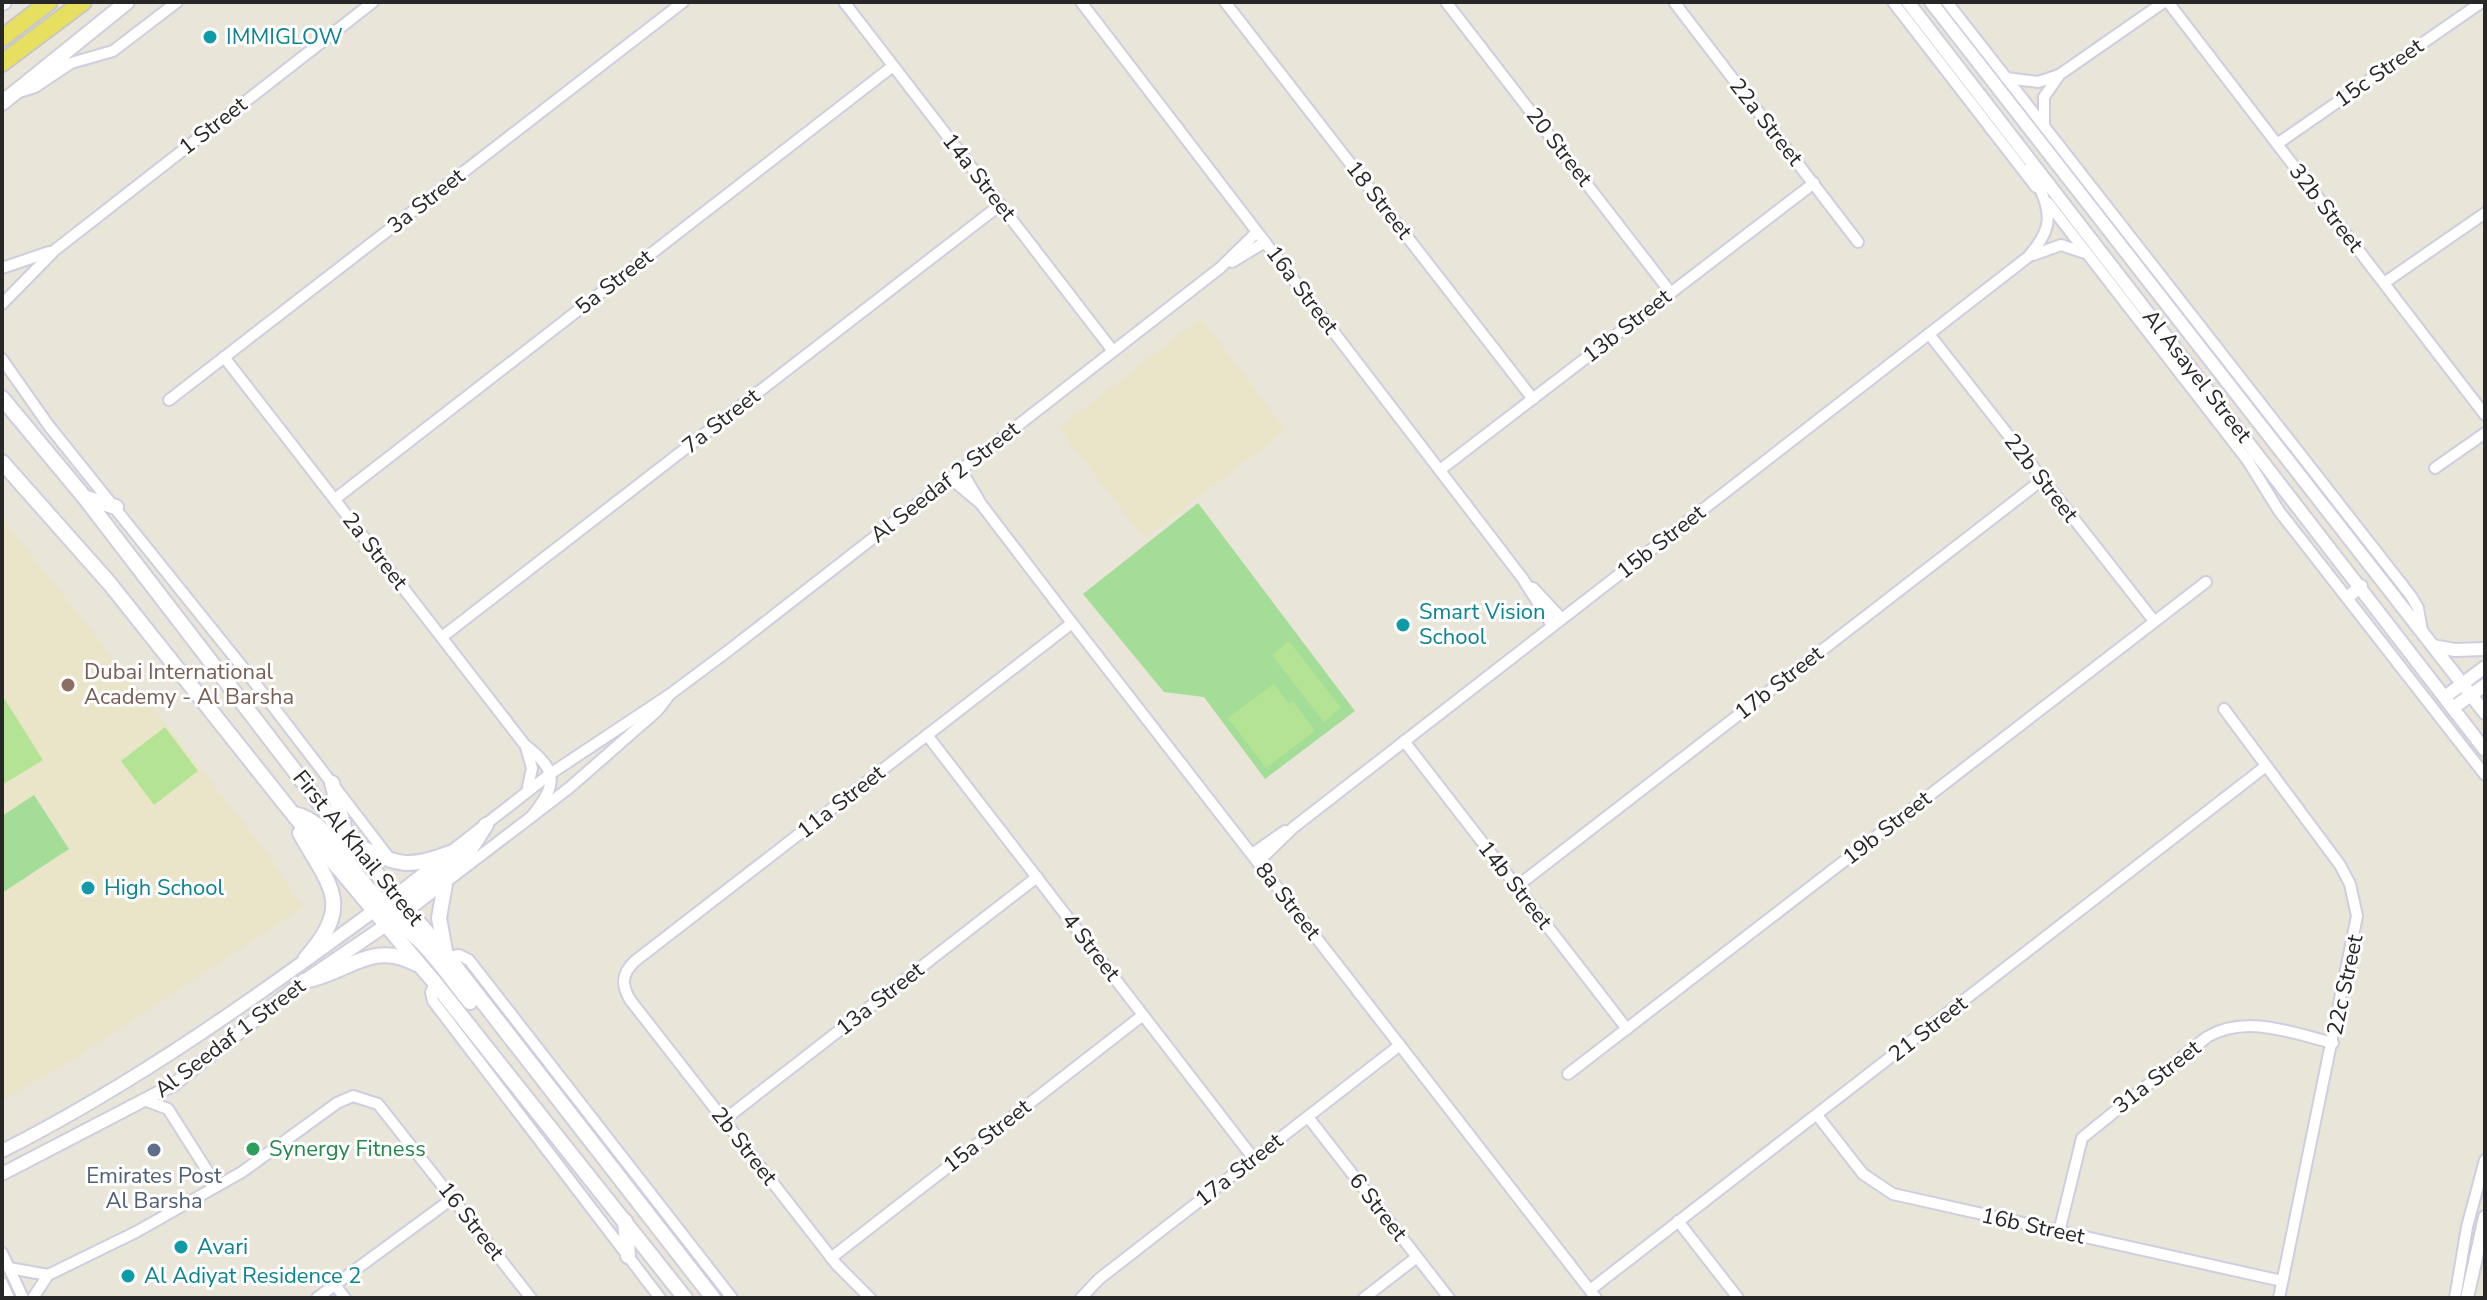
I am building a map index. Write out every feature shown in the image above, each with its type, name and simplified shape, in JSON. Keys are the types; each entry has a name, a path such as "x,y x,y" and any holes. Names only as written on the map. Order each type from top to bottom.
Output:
{"main road":[{"path":"2,38 49,2"},
{"path":"2,63 83,2"},
{"path":"8,99 127,2"},
{"name":"First Al Khail Street","path":"2,398 19,423 85,498 348,840 421,967 685,1298"},
{"path":"2,407 19,423"},
{"name":"First Al Khail Street","path":"2,462 110,584 293,814 391,910 447,956 713,1298"},
{"path":"85,498 116,507"},
{"path":"332,783 348,840 391,861 413,865 450,853"},
{"path":"293,814 334,897 330,928 306,958"},
{"path":"486,825 468,853 391,910 471,1003 488,1012"},
{"path":"445,884 439,918 447,956"},
{"path":"304,981 325,977 372,954 397,955 421,967"},
{"path":"625,1221 628,1256"}],"street":[{"path":"8,99 35,87 71,63 107,55 177,2"},
{"name":"1 Street","path":"5,297 55,250 373,2"},
{"name":"3a Street","path":"169,400 683,2"},
{"name":"14a Street","path":"844,2 1113,351"},
{"name":"16a Street","path":"1081,2 1556,622"},
{"name":"18 Street","path":"1225,2 1533,399"},
{"name":"20 Street","path":"1446,2 1671,293"},
{"name":"22a Street","path":"1674,2 1858,242"},
{"path":"1893,2 2090,256 2199,388 2279,511 2485,775"},
{"name":"Al Asayel Street","path":"1908,2 2027,155 2199,388 2361,586 2485,750"},
{"name":"Al Asayel Street","path":"1931,2 2195,332 2485,713"},
{"path":"1947,2 2047,131 2195,332"},
{"path":"2006,78 2038,82 2059,75 2166,2"},
{"name":"32b Street","path":"2166,2 2485,415"},
{"name":"15c Street","path":"2277,144 2482,2"},
{"name":"5a Street","path":"335,499 893,66"},
{"path":"2047,131 2042,114 2044,97 2059,75"},
{"name":"15b Street","path":"1255,858 2028,257 2043,240 2049,227 2049,213 2027,155"},
{"name":"13b Street","path":"1440,470 1814,183"},
{"name":"7a Street","path":"442,637 1000,205"},
{"path":"2384,283 2485,213"},
{"name":"Al Seedaf 2 Street","path":"391,910 450,853 527,792 669,695 1220,268 1257,232"},
{"name":"Al Seedaf 2 Street","path":"1220,268 1265,242"},
{"name":"15b Street","path":"2028,257 2061,245 2074,247 2090,256"},
{"name":"1 Street","path":"2,268 55,250"},
{"name":"22b Street","path":"1929,334 2154,621"},
{"name":"2a Street","path":"224,357 550,774"},
{"path":"2,359 49,426 116,507 391,861"},
{"path":"2435,468 2485,433"},
{"name":"8a Street","path":"961,470 981,504 1072,623 1593,1294"},
{"name":"8a Street","path":"950,478 981,504"},
{"name":"17b Street","path":"1516,887 2042,480"},
{"name":"19b Street","path":"1568,1074 2206,582"},
{"path":"2348,597 2361,586"},
{"name":"11a Street","path":"624,989 624,976 635,961 1072,623"},
{"path":"2433,646 2455,650 2485,649"},
{"path":"2450,702 2467,689 2485,667"},
{"path":"2467,689 2485,685"},
{"name":"Al Seedaf 2 Street","path":"391,910 445,884 640,726 669,695"},
{"name":"22c Street","path":"2224,709 2340,865 2354,894 2357,927 2279,1298"},
{"name":"4 Street","path":"927,735 1254,1159"},
{"name":"14b Street","path":"1404,741 1627,1029"},
{"path":"525,745 532,768 527,792"},
{"name":"21 Street","path":"1593,1294 1678,1221 2266,766"},
{"path":"532,816 551,791 550,774"},
{"name":"13a Street","path":"724,1120 1037,877"},
{"name":"Al Seedaf 1 Street","path":"2,1151 125,1085 306,958 391,910"},
{"name":"Al Seedaf 1 Street","path":"2,1174 173,1085 391,910"},
{"path":"447,956 459,955 469,960 732,1298"},
{"path":"435,983 431,992 433,1001 660,1298"},
{"name":"2b Street","path":"624,989 831,1258 870,1298"},
{"name":"15a Street","path":"831,1258 1143,1015"},
{"name":"31a Street","path":"2059,1232 2082,1138 2207,1037 2226,1028 2246,1025 2333,1043"},
{"name":"17a Street","path":"1081,1298 1099,1279 1400,1045"},
{"path":"173,1085 173,1116"},
{"name":"16 Street","path":"33,1298 48,1275 217,1186 337,1103 362,1096 378,1104 531,1298"},
{"path":"147,1101 162,1104 173,1116 217,1186"},
{"name":"16b Street","path":"1817,1115 1863,1174 1893,1194 2282,1281"},
{"name":"6 Street","path":"1308,1117 1449,1298"},
{"path":"2,1160 26,1147 37,1133"},
{"path":"2,1142 17,1144"},
{"path":"2455,1298 2476,1183 2485,1160"},
{"path":"317,1298 453,1198"},
{"path":"2467,1298 2485,1217"},
{"path":"1678,1221 1738,1298"},
{"path":"2,1253 23,1298"},
{"path":"1364,1298 1417,1257"},
{"path":"9,1268 48,1275"},
{"path":"2,1283 9,1298"},
{"path":"335,1285 345,1298"}],"shaded area":[{"path":"1201,318 1286,430 1144,539 1059,428"},
{"name":"Dubai International Academy - Al Barsha","path":"2,518 267,852 303,907 83,1053 2,1101"}],"green space":[{"path":"1198,503 1355,711 1265,779 1204,697 1164,692 1083,594"},
{"path":"1289,641 1341,708 1324,722 1272,655"},
{"path":"1274,684 1289,704 1293,701 1315,731 1266,768 1228,718"},
{"path":"2,695 43,760 2,785"},
{"path":"165,727 198,771 154,805 121,761"},
{"path":"34,795 69,849 2,893 2,816"}],"place":[{"name":"IMMIGLOW","path":"210,37"},
{"name":"Smart Vision School","path":"1403,625"},
{"name":"Dubai International Academy - Al Barsha","path":"68,685"},
{"name":"High School","path":"88,888"},
{"name":"Synergy Fitness","path":"253,1149"},
{"name":"Emirates Post Al Barsha","path":"154,1150"},
{"name":"Avari","path":"181,1247"},
{"name":"Al Adiyat Residence 2","path":"128,1276"}]}
